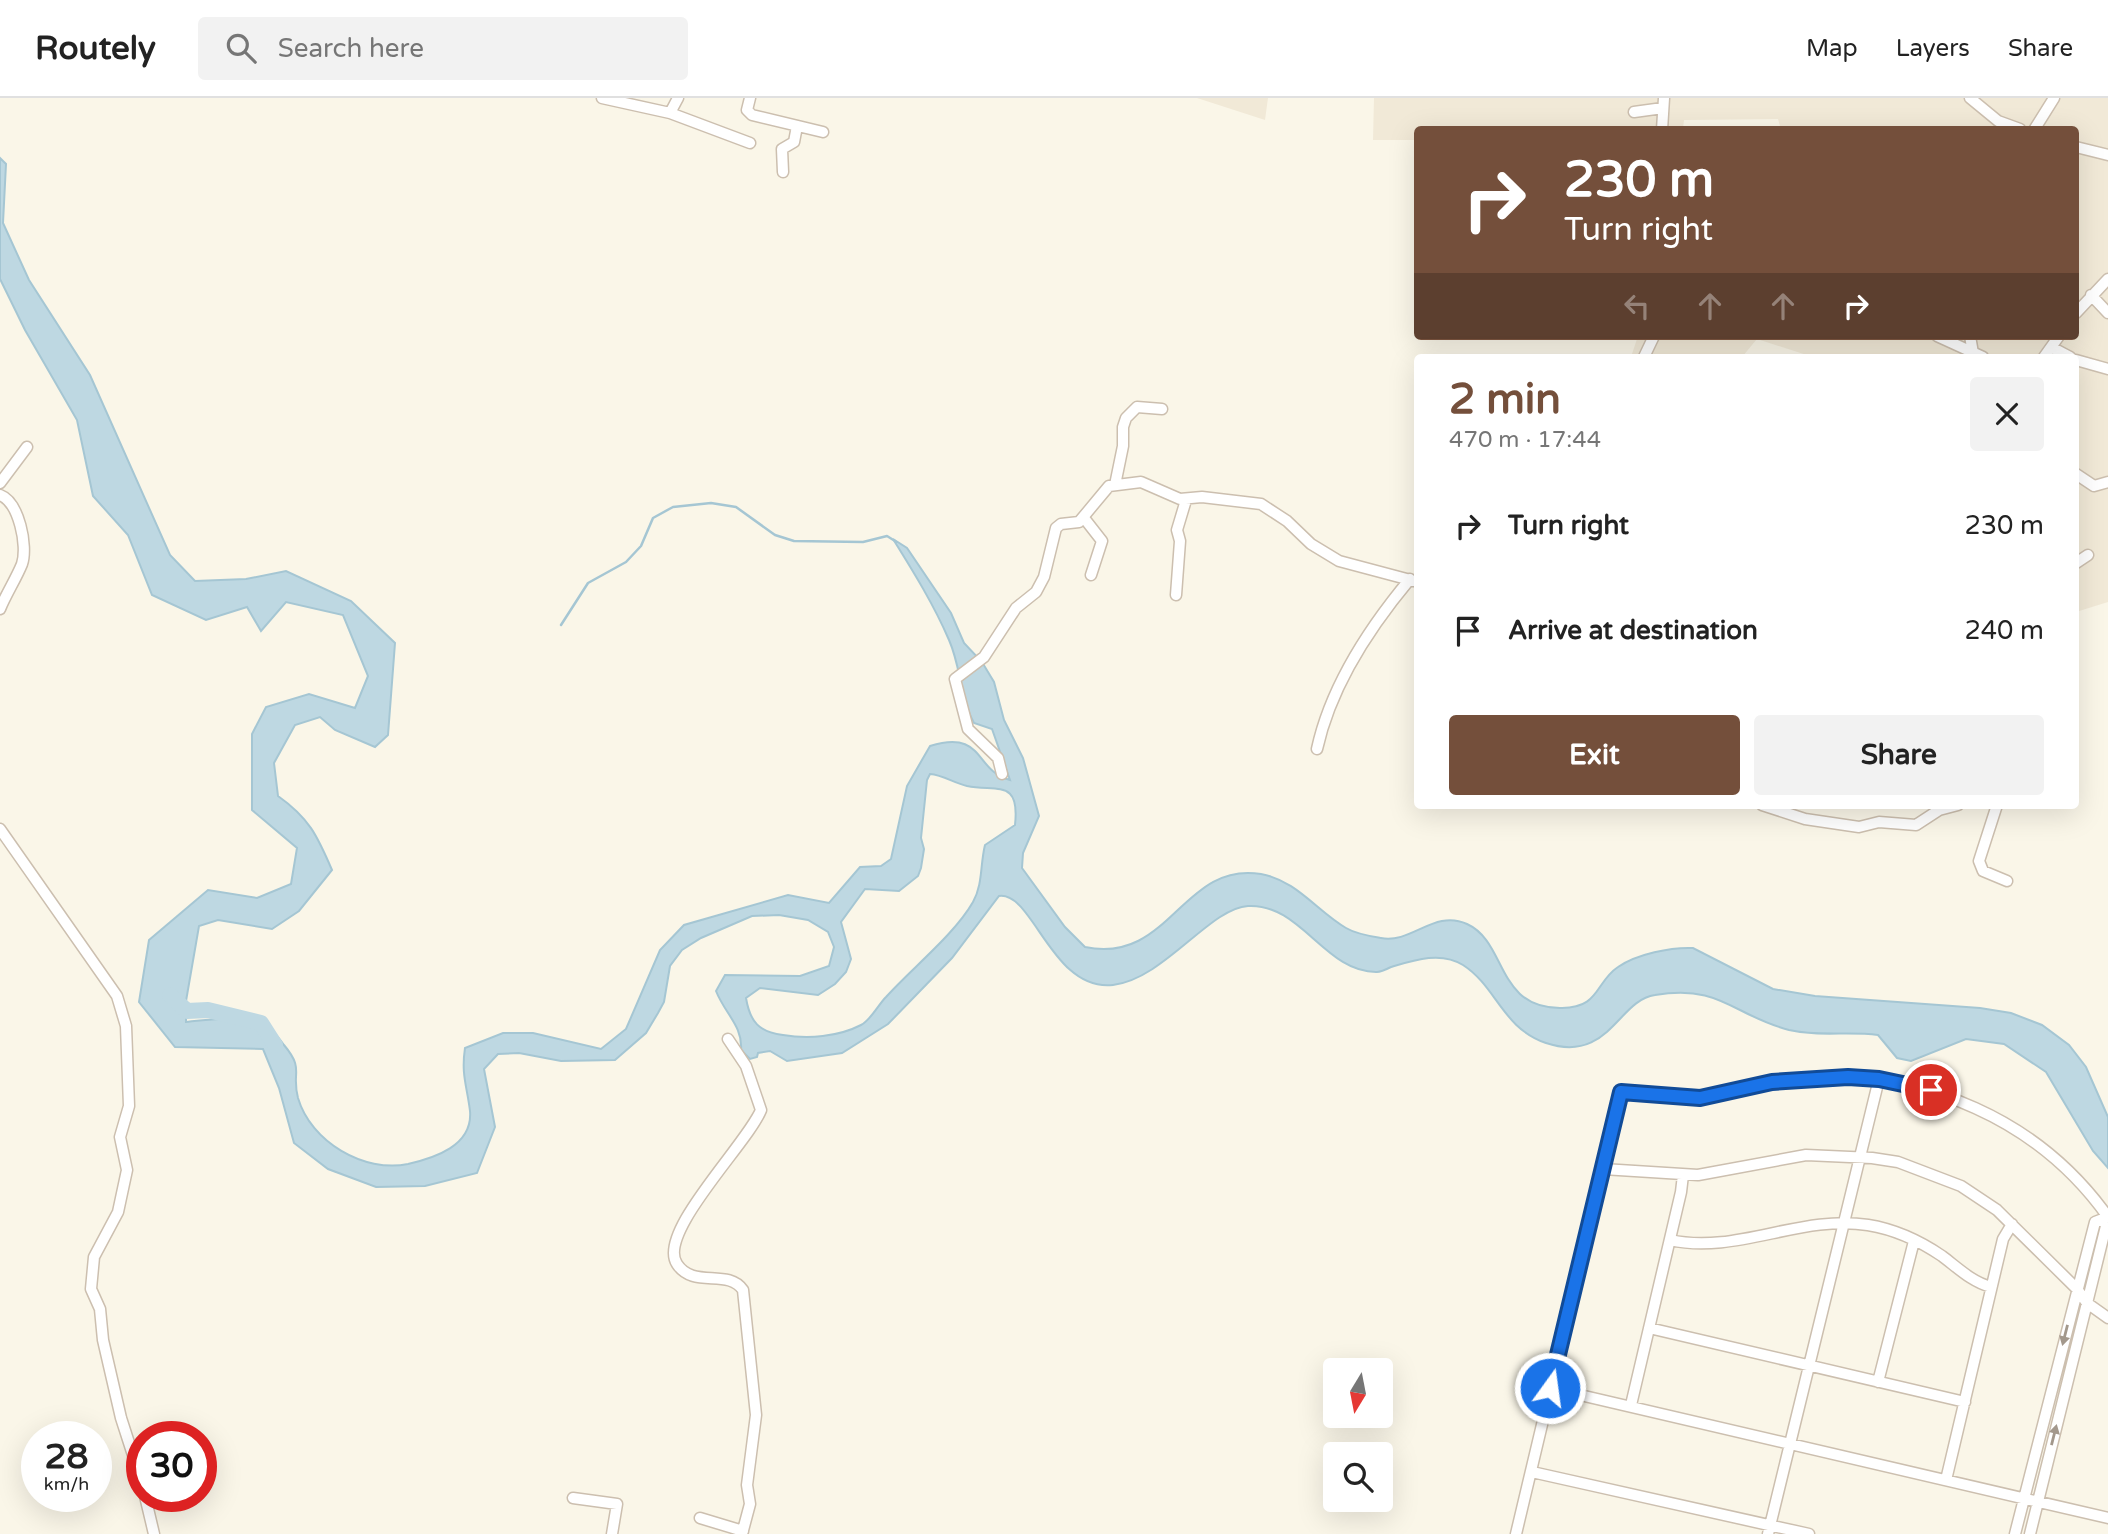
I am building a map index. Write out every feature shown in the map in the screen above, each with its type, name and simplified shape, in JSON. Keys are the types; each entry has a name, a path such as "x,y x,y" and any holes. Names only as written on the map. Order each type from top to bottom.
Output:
{"street":[{"path":"602,98 670,113 750,143"},
{"path":"670,113 678,98"},
{"path":"750,98 747,110 751,115 823,132"},
{"path":"1970,98 1998,121 2012,126"},
{"path":"2036,126 2054,98"},
{"path":"1634,112 1664,103 1662,126"},
{"path":"783,172 782,149 793,142 797,127"},
{"path":"2079,148 2108,155"},
{"path":"2079,309 2108,279"},
{"path":"2091,295 2108,313"},
{"path":"1946,340 1976,354"},
{"path":"2046,354 2056,340"},
{"path":"2051,346 2065,354"},
{"path":"2079,361 2108,369"},
{"path":"1115,485 1126,418 1137,407 1162,410"},
{"path":"0,483 27,447"},
{"path":"2079,476 2094,486 2108,482"},
{"path":"1002,774 998,758 968,729 956,685 957,675 984,657 1016,608 1040,586 1056,528 1084,518 1105,489 1141,482 1186,500 1202,497 1261,504 1287,521 1311,544 1339,561 1414,580"},
{"path":"0,495 7,499 15,514 22,536 23,558 0,609"},
{"path":"1176,595 1176,562 1180,541 1177,530 1186,500"},
{"path":"1084,518 1102,541 1090,575"},
{"path":"2079,561 2088,555"},
{"path":"1317,748 1326,713 1338,686 1384,609 1414,580"},
{"path":"1774,809 1805,819 1859,827 1879,822 1916,825 1943,809"},
{"path":"1994,809 1979,861 1983,871 2007,881"},
{"path":"0,829 117,996 125,1014 129,1098 120,1137 127,1170 118,1212 94,1257 92,1289 100,1309 103,1340 126,1433"},
{"path":"700,1518 743,1532 750,1503 747,1485 756,1415 743,1290 730,1280 697,1279 678,1266 672,1254 674,1241 695,1205 761,1110 746,1066 728,1040"},
{"path":"1516,1534 1621,1092 1700,1098 1806,1078 1879,1079 1931,1090 1962,1101 2021,1132 2059,1160 2089,1190 2108,1217 2030,1534"},
{"path":"1769,1530 1879,1079"},
{"path":"1603,1169 1683,1175 1734,1171 1806,1155 1898,1162 1961,1186 2012,1224 2077,1289 2087,1303 2108,1318"},
{"path":"1631,1405 1683,1175"},
{"path":"2015,1534 2095,1222 2108,1217"},
{"path":"1946,1480 2003,1238 2012,1224"},
{"path":"1670,1240 1688,1244 1721,1241 1800,1226 1867,1225 1898,1233 1939,1254 1976,1283 1991,1287"},
{"path":"1878,1382 1914,1241"},
{"path":"1649,1328 1965,1402"},
{"path":"1550,1388 1792,1442 2108,1518"},
{"path":"1532,1472 1769,1530 1809,1534"},
{"path":"573,1498 617,1504 612,1534"},
{"path":"149,1512 154,1534"}],"shaded area":[{"path":"1197,98 1268,98 1265,120"},
{"path":"1374,98 2108,98 2108,602 2079,611 2079,354 1804,354 1760,340 2079,340 2079,126 1780,126 1778,119 1684,120 1683,126 1414,126 1414,140 1373,140"},
{"path":"1637,340 1756,340 1744,354 1632,354"}],"water":[{"path":"0,158 6,164 3,223 29,280 90,375 170,555 195,581 246,579 286,571 351,601 395,643 388,735 375,747 335,730 320,717 295,725 274,763 278,796 311,828 332,870 299,911 272,929 218,920 199,926 186,1001 186,1022 240,1019 272,1030 294,1060 298,1098 314,1128 327,1141 357,1159 391,1166 408,1164 440,1154 459,1142 469,1123 470,1111 464,1073 465,1048 503,1033 533,1033 601,1049 626,1029 660,950 684,925 788,895 829,903 860,867 881,866 891,859 907,786 930,746 948,742 961,743 977,753 998,775 1010,780 992,729 974,723 969,713 949,640 930,601 893,539 907,548 951,613 964,643 982,662 994,682 1004,720 1023,758 1039,816 1023,853 1022,868 1065,927 1085,947 1114,948 1137,941 1157,928 1212,882 1234,874 1261,874 1274,877 1296,889 1335,921 1363,934 1392,939 1433,923 1455,921 1467,924 1480,933 1489,945 1513,986 1524,997 1539,1005 1560,1008 1583,1004 1595,994 1611,973 1626,962 1654,952 1693,948 1773,989 1815,996 1980,1008 2011,1013 2042,1025 2069,1045 2086,1067 2108,1117 2108,1168 2093,1151 2046,1072 2004,1044 1966,1039 1911,1061 1897,1058 1878,1035 1789,1030 1711,997 1677,993 1642,999 1598,1038 1584,1045 1567,1047 1546,1043 1519,1028 1475,974 1455,961 1427,958 1379,972 1359,969 1342,962 1283,915 1267,908 1248,906 1218,918 1168,958 1132,980 1113,985 1092,983 1074,973 1059,959 1023,909 1011,899 999,896 952,958 888,1024 842,1053 787,1061 770,1051 758,1053 757,1057 750,1059 741,1050 739,1034 716,991 725,975 800,976 829,966 834,947 828,932 808,920 779,915 752,916 701,938 682,950 670,966 664,1002 646,1033 615,1060 561,1061 519,1053 498,1054 484,1069 495,1127 477,1173 425,1186 376,1187 328,1169 294,1143 279,1088 263,1049 175,1047 139,1002 149,940 208,890 257,898 291,884 297,848 252,810 252,734 266,707 309,694 355,708 368,676 343,615 286,602 261,631 247,607 206,620 152,595 128,535 93,496 77,420 25,330 0,279","holes":["930,774 967,786 1004,791 1014,800 1015,825 985,845 978,888 965,914 861,1025 843,1032 813,1037 783,1035 762,1028 753,1019 746,998 760,988 818,995 835,984 846,972 851,959 841,922 865,889 899,891 918,876 924,849 921,838 927,780"]}],"waterway":[{"path":"561,625 588,583 626,562 641,546 653,518 673,507 711,503 736,507 775,535 794,541 863,542 887,536 895,541"},
{"path":"170,995 187,1011 208,1010 261,1023 275,1045"}],"route":[{"path":"1550,1388 1621,1092 1700,1098 1772,1082 1848,1077 1879,1079 1931,1090"}]}
